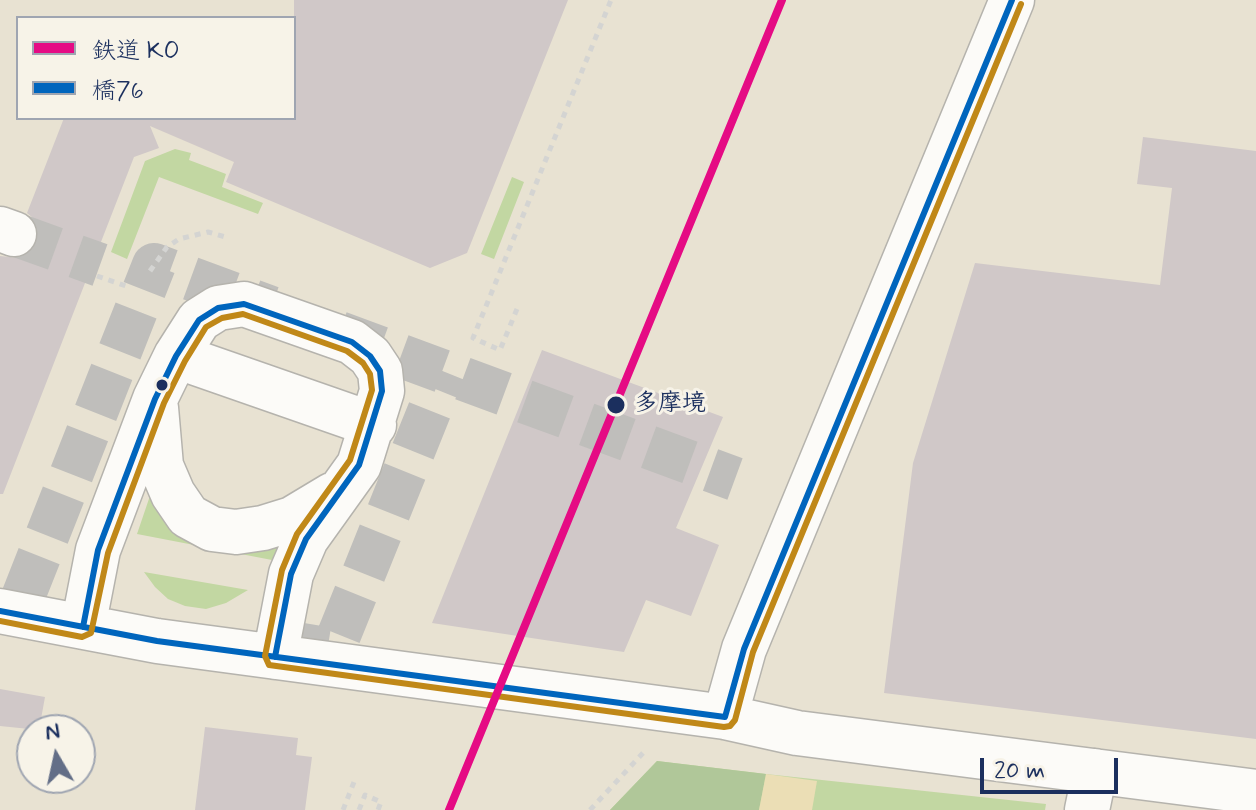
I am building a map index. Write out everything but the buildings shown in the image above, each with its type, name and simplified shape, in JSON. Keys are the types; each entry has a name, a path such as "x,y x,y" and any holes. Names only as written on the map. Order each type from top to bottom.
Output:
{"street":[{"path":"725,717 744,649 1012,0"},
{"path":"83,627 98,550 155,399 176,356 199,320 218,308 244,304 352,342 370,356 380,371 382,391 374,425 359,465 306,539 291,574 275,657"},
{"path":"176,356 374,425"},
{"path":"155,399 161,466 173,494 188,516 212,529 236,532 263,528 292,519 337,492"},
{"path":"0,611 157,641 725,717 1091,791 1256,792"}],"path":[{"path":"517,309 500,350 473,338 611,0"},
{"path":"150,271 167,247 179,239 208,232 229,238"},
{"path":"97,276 129,287"},
{"path":"590,810 647,750"},
{"path":"343,810 354,782"},
{"path":"359,810 365,795 381,802 378,810"}],"green space":[{"path":"175,149 191,153 189,160 226,174 222,187 263,203 258,214 159,177 127,259 111,252 145,161"},
{"path":"512,177 524,182 494,259 481,254"},
{"path":"153,487 280,543 272,560 137,534"},
{"path":"144,572 248,590 226,603 206,609 185,606 168,599"},
{"path":"657,761 1046,804 1045,810 610,810"},
{"path":"657,761 766,774 759,810 610,810"}],"sand":[{"path":"766,774 817,781 812,810 759,810"}],"tunnel":[{"path":"14,234 100,265"},
{"path":"23,597 154,265 271,308"},
{"path":"339,333 735,479"},
{"path":"284,642 333,650 445,372"}],"rail line":[{"name":"KO","path":"449,810 782,0"}],"transit line":[{"name":"橋76","path":"0,611 157,641 725,717 744,649 1012,0"},
{"path":"0,621 82,637 91,633 108,553 164,403 206,327 222,318 243,314 347,351 363,363 370,374 372,390 350,460 297,534 282,570 265,656 269,665 730,726 735,720 753,652 1021,4"},
{"name":"橋76","path":"83,627 98,550 155,399 176,356 199,320 218,308 244,304 352,342 370,356 380,371 382,391 359,465 306,539 291,574 275,657"}],"place":[{"name":"多摩境","path":"616,405"}]}
